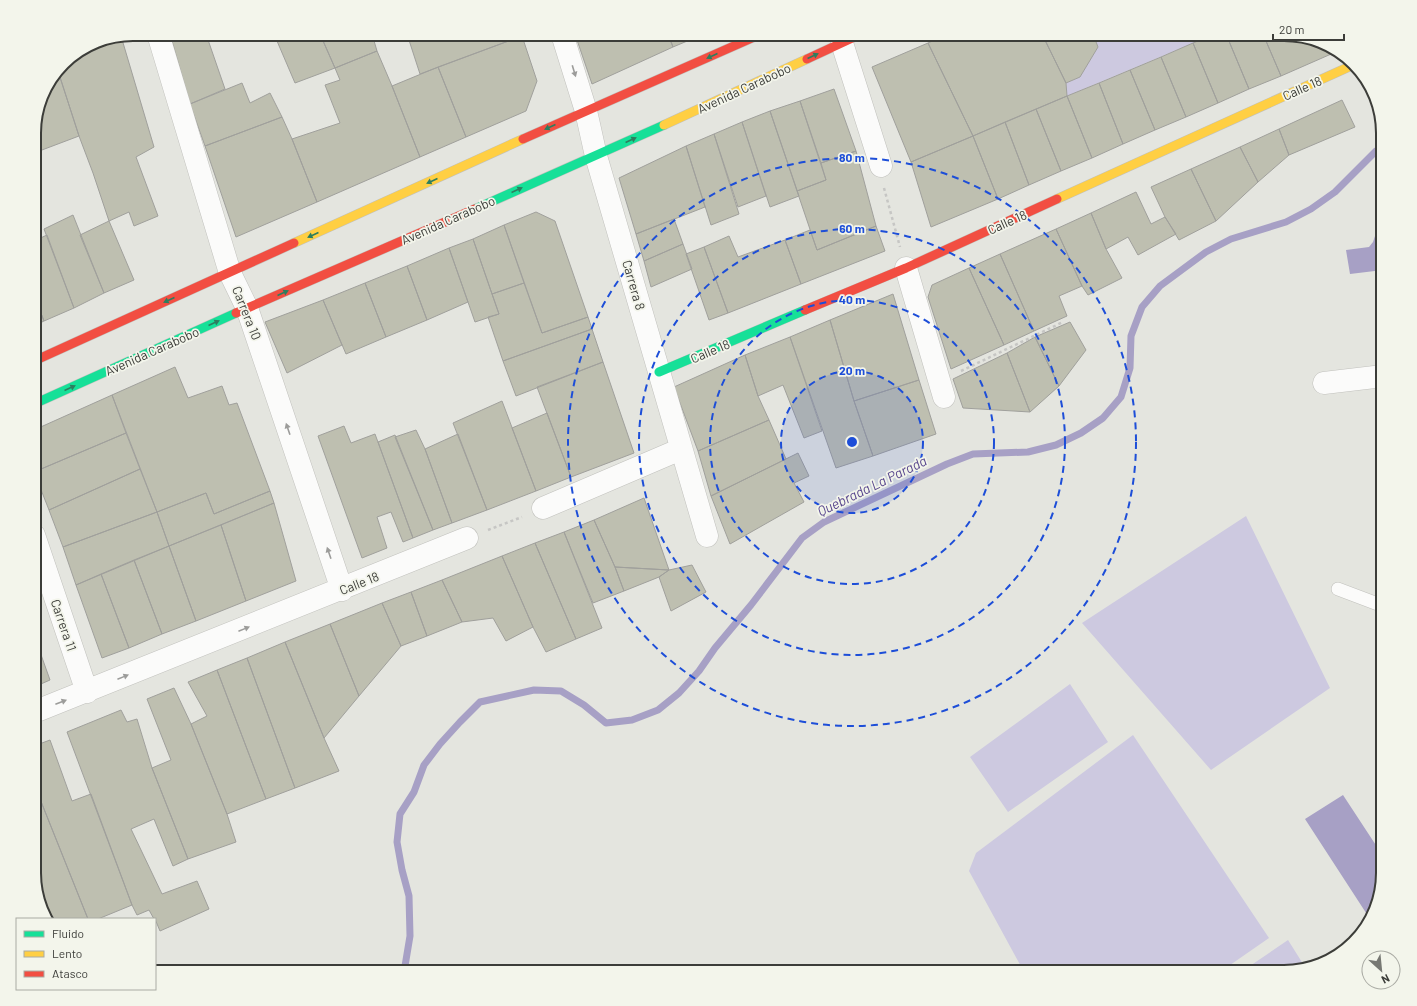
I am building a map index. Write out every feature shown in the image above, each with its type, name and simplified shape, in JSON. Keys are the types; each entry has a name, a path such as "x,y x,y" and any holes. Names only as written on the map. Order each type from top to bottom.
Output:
{"main road":[{"path":"41,358 586,111 745,41"},
{"name":"Avenida Carabobo","path":"41,401 247,308 596,156 846,41"},
{"name":"Calle 18","path":"659,372 906,268 1348,67"}],"street":[{"name":"Carrera 10","path":"160,41 230,273 247,308 342,590"},
{"name":"Carrera 8","path":"564,41 586,111 596,156 707,536"},
{"path":"842,43 881,166"},
{"path":"906,268 942,388"},
{"path":"1324,383 1376,377"},
{"path":"543,508 681,449"},
{"name":"Calle 18","path":"41,709 342,590 467,538"},
{"name":"Carrera 11","path":"41,556 87,692"}],"lane":[{"path":"1338,589 1376,603"}],"path":[{"path":"881,166 885,194 906,268"},
{"path":"942,388 953,375 1063,322"},
{"path":"467,538 543,508"}],"shaded area":[{"path":"1096,41 1198,41 1067,96 1066,83 1080,77 1098,47"},
{"path":"1376,233 1376,271 1350,274 1346,250 1369,247 1373,242"},
{"path":"1246,516 1330,688 1211,770 1082,623"},
{"path":"1070,684 1108,742 1008,812 970,757"},
{"path":"1133,735 1269,938 1230,965 1020,965 969,871 976,853"},
{"path":"1343,795 1376,845 1376,879 1371,902 1366,913 1305,819"},
{"path":"1288,940 1302,963 1284,965 1251,965"}],"building":[{"path":"172,41 208,41 225,89 190,104"},
{"path":"277,41 323,41 335,68 295,83"},
{"path":"323,41 374,41 377,51 335,68"},
{"path":"409,41 509,41 420,74"},
{"path":"508,41 524,41 537,81 526,111 466,137 438,67"},
{"path":"577,41 671,41 673,47 592,84"},
{"path":"671,41 687,41 673,47"},
{"path":"932,41 1045,41 1066,83 1067,96 973,136 928,43"},
{"path":"1045,41 1096,41 1098,47 1080,77 1066,83"},
{"path":"1198,41 1229,41 1249,89 1218,103 1193,43"},
{"path":"1229,41 1266,41 1281,76 1249,89"},
{"path":"1266,41 1302,43 1331,54 1281,76"},
{"path":"123,42 154,147 136,157 158,216 134,226 129,212 109,221 60,78 68,68 87,53 104,46"},
{"path":"928,43 973,136 911,162 872,67"},
{"path":"1193,43 1218,103 1186,117 1161,57"},
{"path":"377,51 420,157 317,202 292,139 340,123 325,85 340,80 335,68"},
{"path":"1161,57 1186,117 1155,130 1130,70"},
{"path":"438,67 466,137 420,157 392,86"},
{"path":"1130,70 1155,130 1123,144 1099,83"},
{"path":"60,78 79,136 41,150 41,127 44,109 53,87"},
{"path":"242,83 250,103 270,93 282,117 205,146 190,104"},
{"path":"1099,83 1123,144 1092,158 1067,96"},
{"path":"834,89 856,151 821,163 800,101"},
{"path":"1067,96 1092,158 1061,171 1036,109"},
{"path":"1342,100 1355,127 1289,155 1279,129"},
{"path":"800,101 826,180 797,191 770,111"},
{"path":"1036,109 1061,171 1029,185 1005,122"},
{"path":"770,111 799,196 770,207 742,122"},
{"path":"282,117 317,202 236,237 205,146"},
{"path":"742,122 766,196 738,207 714,134"},
{"path":"1005,122 1029,185 998,199 973,136"},
{"path":"1279,129 1289,155 1258,182 1240,147"},
{"path":"714,134 739,214 711,225 686,146"},
{"path":"973,136 998,199 931,227 911,162"},
{"path":"686,146 705,207 636,234 619,178"},
{"path":"1240,147 1258,182 1216,221 1191,169"},
{"path":"856,151 876,226 817,250 797,191 826,180 821,163"},
{"path":"1191,169 1216,221 1179,240 1165,217 1151,187"},
{"path":"1136,192 1151,224 1165,217 1176,234 1138,255 1128,237 1106,249 1091,213"},
{"path":"536,212 555,221 588,317 542,333 504,225"},
{"path":"1091,213 1106,249 1122,278 1088,295 1082,286 1056,229"},
{"path":"73,215 104,293 74,308 44,229"},
{"path":"674,219 683,244 644,261 636,234"},
{"path":"109,221 134,280 104,293 80,235"},
{"path":"504,225 524,283 492,294 473,239"},
{"path":"876,226 885,251 801,284 785,240 810,230 817,250"},
{"path":"1056,229 1082,286 1059,296 1067,316 1034,331 1000,254"},
{"path":"47,235 74,308 44,321 41,313 41,238"},
{"path":"729,236 738,257 785,240 801,284 728,313 704,247"},
{"path":"473,239 499,314 475,322 449,248"},
{"path":"683,244 692,269 651,287 644,261"},
{"path":"704,247 728,313 709,320 686,254"},
{"path":"449,248 468,302 427,320 407,266"},
{"path":"1000,254 1034,331 1004,345 969,268"},
{"path":"407,266 427,320 386,337 365,283"},
{"path":"969,268 1004,345 951,369 928,297 932,285"},
{"path":"365,283 386,337 346,354 323,300"},
{"path":"524,283 542,333 588,317 592,329 503,361 488,317 499,314 492,294"},
{"path":"893,294 919,380 854,401 830,320"},
{"path":"323,300 342,345 287,373 265,322"},
{"path":"41,313 44,321 41,322"},
{"path":"830,320 854,401 873,456 836,468 790,337"},
{"path":"1070,322 1086,350 1059,386 1035,337"},
{"path":"592,329 603,362 516,396 503,361"},
{"path":"790,337 822,431 804,438 783,385 758,396 745,355"},
{"path":"1035,337 1059,386 1030,412 1007,353"},
{"path":"1007,353 1030,412 963,408 953,379"},
{"path":"745,355 758,396 769,420 698,451 674,387"},
{"path":"603,362 634,453 571,477 537,387"},
{"path":"175,367 188,398 222,386 229,405 237,403 270,491 214,514 206,493 157,512 112,395"},
{"path":"919,380 936,434 873,456 854,401"},
{"path":"112,395 126,433 41,469 41,427"},
{"path":"502,401 536,491 487,510 453,423"},
{"path":"547,413 571,477 536,491 512,428"},
{"path":"769,420 786,459 711,496 698,451"},
{"path":"344,426 351,443 375,434 413,538 403,542 391,512 377,517 387,548 362,558 318,436"},
{"path":"416,430 425,449 452,523 433,530 395,437"},
{"path":"126,433 140,469 49,510 41,490 41,469"},
{"path":"458,434 487,510 452,523 425,449"},
{"path":"395,435 433,530 413,538 378,442"},
{"path":"798,453 809,476 794,483 804,502 730,544 711,496"},
{"path":"140,469 157,512 63,547 49,510"},
{"path":"270,491 274,503 169,546 157,512 206,493 214,514"},
{"path":"644,498 669,570 615,567 594,520"},
{"path":"274,503 296,581 246,601 221,525"},
{"path":"157,512 169,546 76,585 63,547"},
{"path":"594,520 624,591 593,603 564,532"},
{"path":"221,525 246,601 196,621 169,546"},
{"path":"564,532 602,628 576,639 535,543"},
{"path":"535,543 576,639 546,652 533,627 502,556"},
{"path":"169,546 196,621 162,634 134,560"},
{"path":"502,556 533,627 506,641 493,618 462,622 442,580"},
{"path":"134,560 162,634 129,648 101,574"},
{"path":"692,565 706,592 671,611 659,577 669,570"},
{"path":"615,567 669,570 659,577 624,591"},
{"path":"101,574 129,648 102,658 76,585"},
{"path":"442,580 462,622 427,636 411,592"},
{"path":"411,592 427,636 401,646 382,603"},
{"path":"382,603 401,646 359,696 330,624"},
{"path":"330,624 359,696 324,738 285,642"},
{"path":"285,642 339,771 295,788 247,658"},
{"path":"41,655 50,680 41,684"},
{"path":"247,658 295,788 266,799 217,670"},
{"path":"217,670 266,799 227,814 191,724 207,716 188,682"},
{"path":"174,688 191,724 227,814 236,842 188,859 152,768 171,760 147,699"},
{"path":"121,710 127,722 137,719 152,768 188,859 173,866 154,819 131,829 162,894 197,881 209,909 160,931 156,918 153,918 149,910 137,915 67,732"},
{"path":"50,740 72,801 91,794 132,905 100,918 88,918 41,802 41,743"},
{"path":"41,802 88,918 53,918 48,908 41,879"}],"waterway":[{"name":"Quebrada La Parada","path":"405,965 410,936 409,896 397,842 400,814 414,792 424,765 440,744 480,702 534,690 561,691 584,705 606,723 632,720 658,710 679,693 699,671 715,648 751,605 802,538 824,522 947,464 973,454 1028,452 1056,445 1081,433 1103,418 1121,397 1130,368 1131,336 1142,307 1160,286 1206,252 1231,239 1286,222 1311,209 1335,192 1376,151"}],"traffic: fast":[{"path":"475,209 664,125"},
{"path":"659,372 805,310"},
{"path":"41,401 236,313"}],"traffic: slow":[{"path":"664,125 807,59"},
{"path":"1057,199 1348,67"},
{"path":"294,243 523,139"}],"traffic: jam":[{"path":"523,139 745,41"},
{"path":"807,59 846,41"},
{"path":"805,310 906,268 1057,199"},
{"path":"236,313 475,209"},
{"path":"41,358 294,243"}]}
